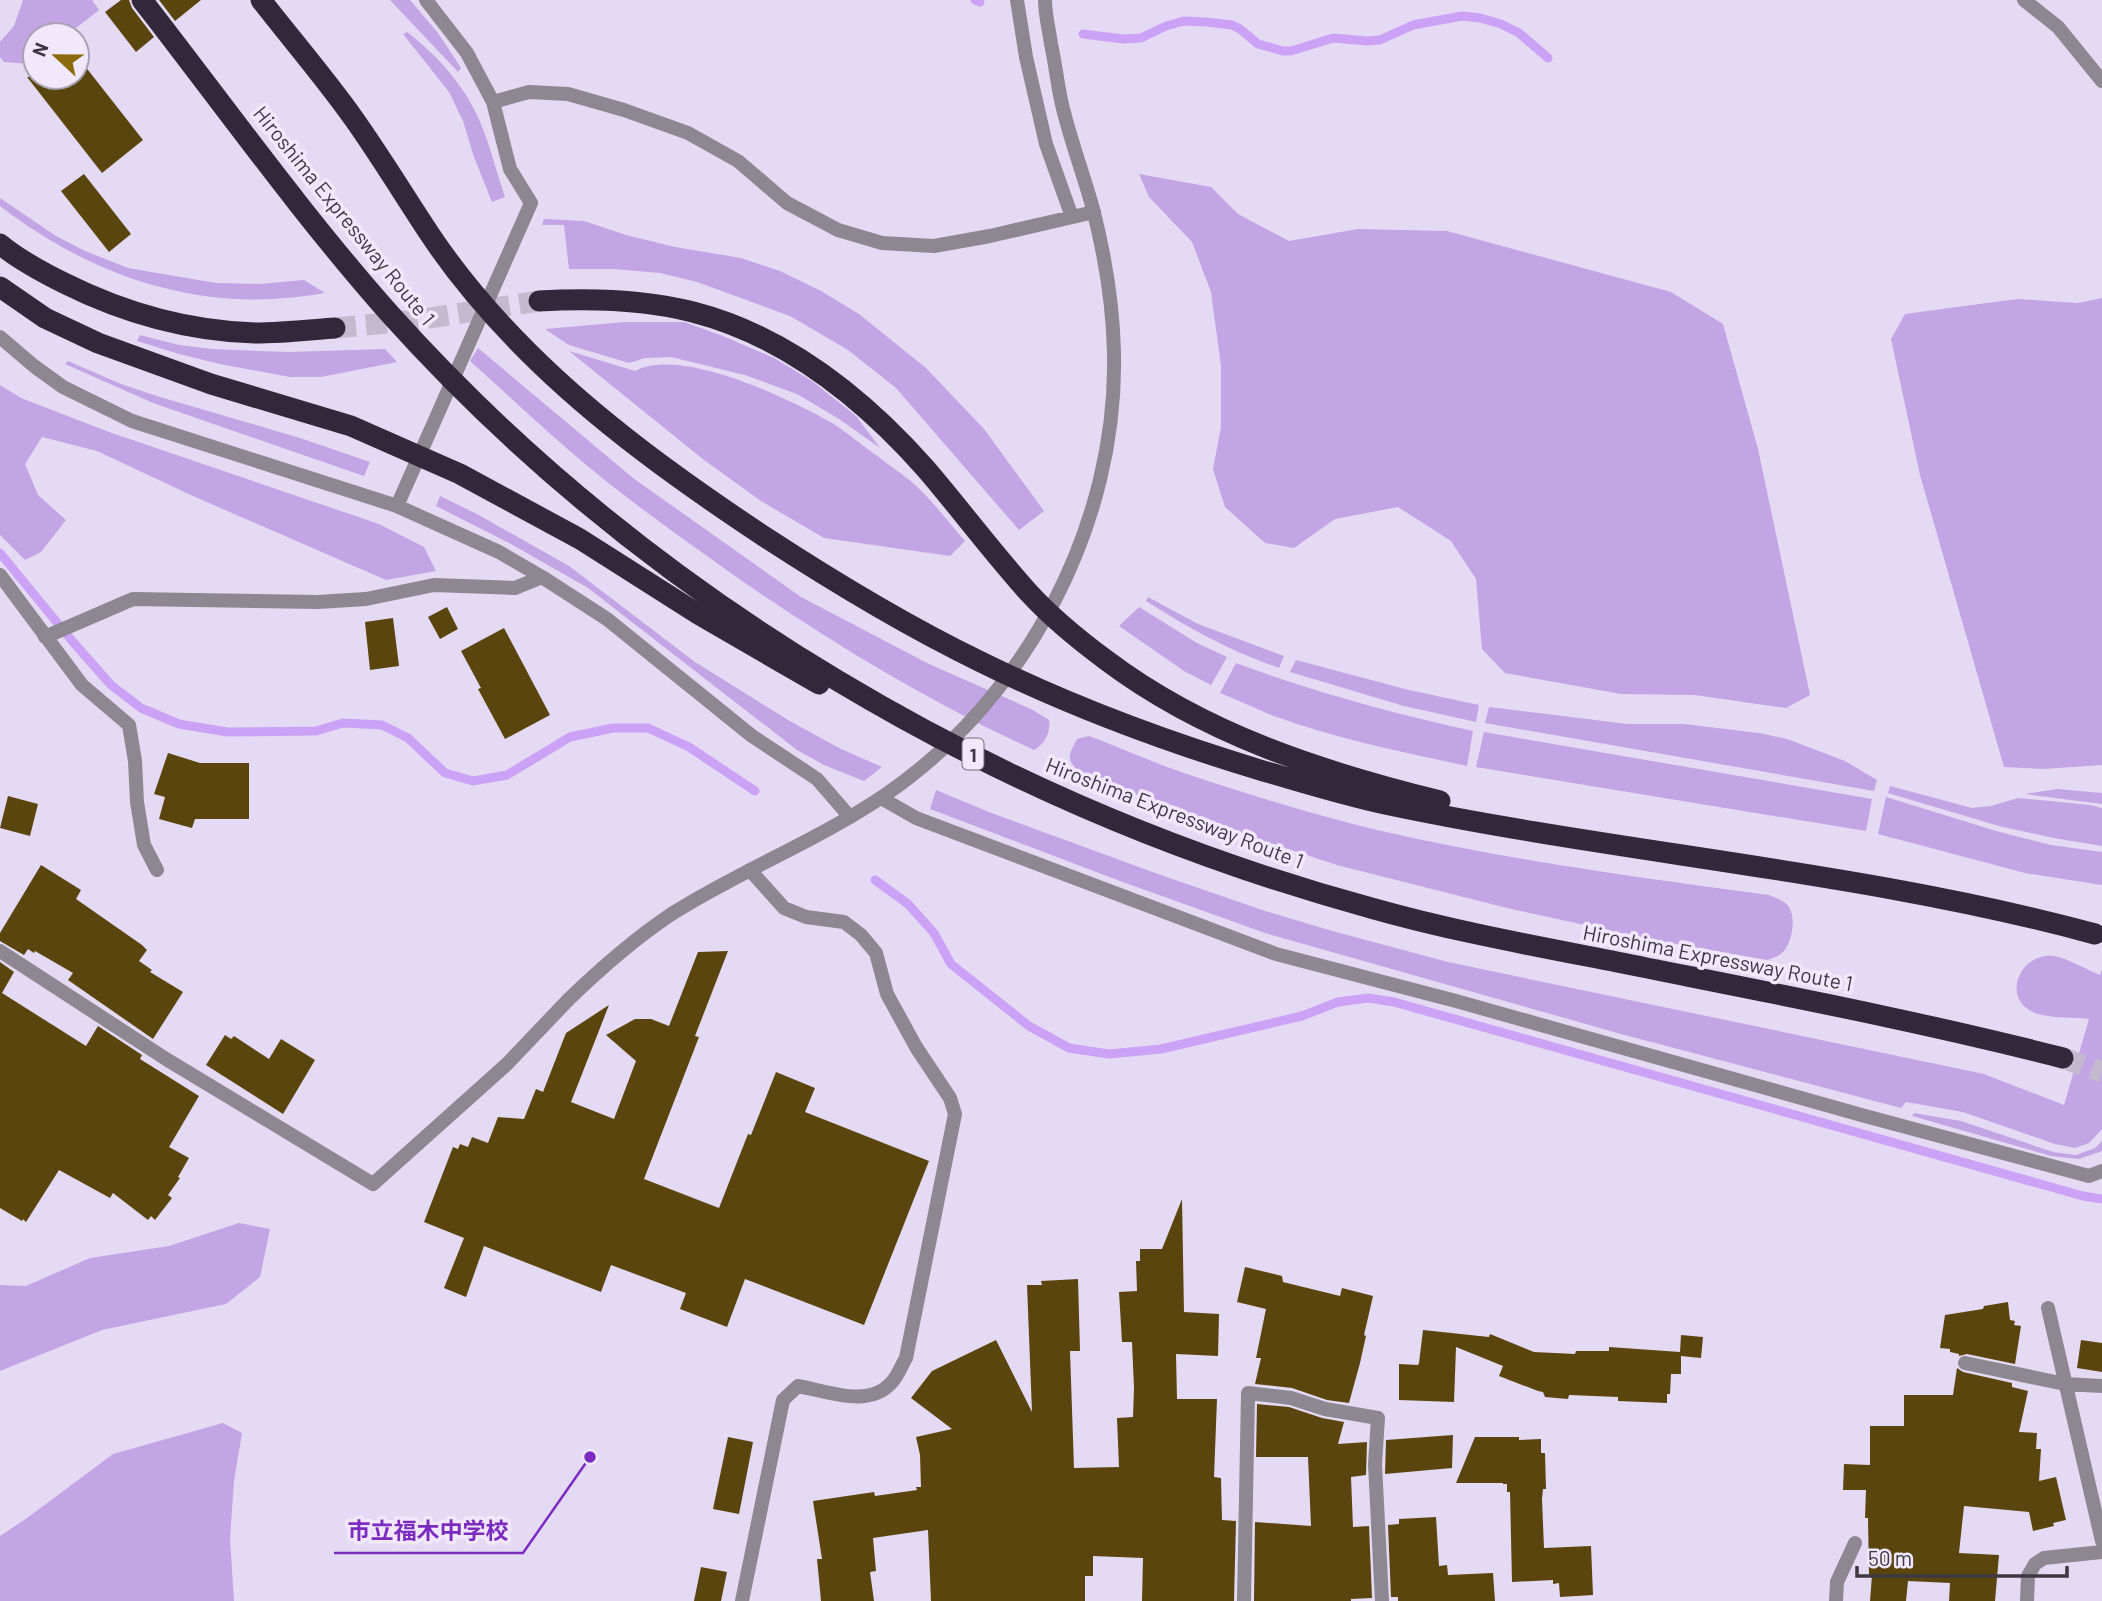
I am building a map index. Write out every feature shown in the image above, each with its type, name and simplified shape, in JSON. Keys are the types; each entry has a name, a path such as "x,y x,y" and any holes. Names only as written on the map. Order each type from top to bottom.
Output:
{"highway":[{"name":"Hiroshima Expressway Route 1","path":"142,0 329,242 389,313 466,394 527,453 598,514 755,629 839,682 1046,791 1208,855 1371,908 1468,932 1962,1032 2063,1058"},
{"path":"261,0 354,119 434,241 475,296 529,353 586,405 654,460 729,514 819,572 978,661 1063,700 1210,755 1380,803 1949,899 2029,916 2095,934"},
{"path":"0,244 48,275 88,295 131,312 174,323 255,333 335,328"},
{"path":"0,287 45,318 98,343 211,384 351,426 460,474 580,540 801,675 897,724 1046,791"},
{"path":"539,301 613,300 695,312 776,346 814,368 851,395 888,429 926,469 1030,594 1064,626 1141,685 1227,733 1335,772 1402,792 1483,811 1608,834 1743,866"}],"street":[{"path":"397,506 531,203 510,169 493,102 467,53 426,0"},
{"path":"1017,0 1026,57 1046,144 1072,217"},
{"path":"0,951 166,1059 373,1184 507,1064 568,1000 618,953 671,915 850,817 932,760 987,703 1016,666 1043,622 1067,574 1086,527 1099,482 1113,397 1112,310 1106,268 1094,212 1062,102 1045,0"},
{"path":"2024,0 2058,27 2102,81"},
{"path":"493,102 529,92 568,94 688,133 738,161 787,203 838,230 882,243 934,246 1094,212"},
{"path":"0,337 63,387 132,421 397,506 499,552 607,619 752,736 817,779 850,817"},
{"path":"0,575 82,685 129,725 135,761 136,802 144,845 157,870"},
{"path":"45,637 133,599 318,602 366,599 434,585 515,588 542,577"},
{"path":"885,795 916,818 1276,954 2089,1176 2102,1171"},
{"path":"742,1601 783,1400 798,1386 853,1396 873,1396 892,1383 906,1358 955,1114 950,1098 916,1047 887,994 876,953 861,934 844,922 806,916 784,908 750,870"},
{"path":"2048,1308 2102,1541"},
{"path":"1965,1363 2065,1384 2102,1386"},
{"path":"1244,1601 1248,1393 1291,1398 1325,1409 1378,1418 1375,1464 1382,1601"},
{"path":"1836,1601 1837,1582 1855,1543"},
{"path":"2027,1601 2028,1576 2035,1564 2045,1558 2102,1552"}],"shaded area":[{"path":"23,0 92,0 99,10 85,21 21,21 21,63 4,62 0,57 0,42 14,26"},
{"path":"390,0 410,0 438,33 461,68 458,72"},
{"path":"407,32 445,67 468,98 483,130 505,197 492,202 463,121 449,92 403,34"},
{"path":"1139,174 1211,187 1238,214 1289,241 1358,229 1447,231 1671,292 1723,324 1758,449 1810,695 1786,708 1695,695 1621,694 1505,673 1482,649 1476,579 1451,541 1398,507 1335,519 1294,548 1265,543 1225,507 1213,469 1221,427 1221,366 1211,292 1192,242 1149,197"},
{"path":"0,198 56,236 128,268 216,283 260,284 304,280 325,293 280,299 237,299 194,294 153,285 113,271 36,232 0,206"},
{"path":"544,219 584,221 675,247 741,258 780,271 821,291 859,314 926,368 984,429 1044,511 1019,530 896,388 848,350 790,316 697,282 660,273 569,269 564,225 542,225"},
{"path":"2102,298 2102,765 2043,769 2004,767 1920,475 1891,339 1905,314 2017,299 2078,303"},
{"path":"625,322 684,322 774,358 812,381 856,416 880,448 797,394 745,375 671,357 645,358 629,363 569,345 545,329"},
{"path":"140,335 179,345 212,349 289,352 385,349 397,362 321,377 290,377 179,354 137,341"},
{"path":"478,348 633,478 801,597 929,664 1031,709 1049,720 1044,741 1034,750 947,707 862,659 740,579 627,498 556,439 470,361"},
{"path":"569,351 635,371 655,365 679,365 706,370 790,401 838,427 910,480 965,541 950,556 824,538 761,501 704,460"},
{"path":"68,361 121,384 370,462 364,476 153,403 65,364"},
{"path":"0,385 21,398 109,432 379,524 424,547 436,571 386,580 97,451 42,437 25,464 38,495 66,520 41,552 25,560 0,535"},
{"path":"440,496 569,566 695,662 788,720 839,748 882,767 864,781 824,765 797,750 588,588 511,544 436,506"},
{"path":"1148,597 1198,624 1284,656 1279,668 1194,630 1146,601"},
{"path":"1139,607 1197,643 1227,657 1211,685 1184,671 1119,626"},
{"path":"1296,660 1409,690 1479,705 1476,722 1404,706 1290,672"},
{"path":"1236,663 1353,701 1473,731 1467,766 1321,732 1220,693"},
{"path":"1489,707 1627,724 1684,724 1759,733 1787,739 1845,761 1877,780 1874,791 1485,723"},
{"path":"1484,732 1872,799 1866,831 1476,767"},
{"path":"1089,736 1216,783 1307,812 1377,830 1523,859 1769,895 1780,899 1791,911 1791,937 1782,953 1767,960 1654,940 1507,908 1337,865 1209,823 1080,773 1072,764 1070,754 1077,739"},
{"path":"1890,786 1972,808 2018,798 2102,808 2102,846 1999,826 1888,793"},
{"path":"2057,789 2102,793 2102,804 2025,794"},
{"path":"936,790 1158,874 1336,932 1448,962 1984,1074 2064,1105 2089,1019 2035,1013 2021,1002 2017,984 2025,967 2043,956 2059,957 2100,975 2102,969 2102,1129 2089,1143 2075,1148 2055,1144 1963,1112 1906,1102 1901,1108 1621,1034 1265,933 930,809"},
{"path":"1886,797 1996,831 2051,845 2102,852 2102,885 2025,873 1878,834"},
{"path":"1914,1113 1961,1121 2053,1152 2076,1155 2095,1148 2102,1141 2102,1151 2079,1159 2051,1156 1912,1116"},
{"path":"239,1223 270,1229 260,1277 226,1304 102,1330 0,1371 0,1285 26,1286 90,1258 169,1246"},
{"path":"223,1423 242,1433 234,1481 230,1539 234,1601 0,1601 0,1536 113,1454"}],"building":[{"path":"121,0 129,0 154,37 136,52 105,12"},
{"path":"159,0 201,0 175,21"},
{"path":"91,74 143,140 102,173 38,91 91,91"},
{"path":"84,174 131,234 109,252 61,191"},
{"path":"447,607 458,629 440,639 428,617"},
{"path":"393,618 399,666 370,670 365,622"},
{"path":"504,628 550,715 505,739 461,651"},
{"path":"168,753 200,763 249,763 249,819 195,819 192,828 159,819 165,797 154,794"},
{"path":"8,796 38,804 30,836 0,828"},
{"path":"41,865 81,890 76,899 142,945 147,950 139,961 152,970 150,972 183,992 153,1039 68,980 73,973 35,951 34,953 28,949 24,955 0,941 0,933"},
{"path":"728,951 695,1036 699,1037 644,1179 719,1208 776,1072 815,1088 805,1112 929,1161 864,1325 745,1279 727,1327 680,1309 686,1293 611,1265 601,1292 484,1246 466,1297 444,1288 464,1238 424,1222 453,1147 458,1149 460,1144 468,1147 472,1137 488,1143 498,1117 524,1119 536,1089 543,1092 566,1033 609,1005 571,1102 614,1119 636,1061 606,1035 635,1019 651,1019 669,1026 698,952"},
{"path":"0,962 14,972 2,993 86,1046 98,1026 142,1055 140,1059 199,1096 169,1147 189,1158 168,1195 172,1198 155,1220 151,1216 148,1220 113,1193 110,1198 59,1170 26,1222 0,1208"},
{"path":"225,1035 231,1039 234,1036 269,1059 281,1039 315,1060 283,1114 206,1065"},
{"path":"1182,1199 1184,1312 1219,1314 1218,1356 1176,1354 1177,1399 1217,1399 1214,1477 1221,1478 1222,1520 1236,1521 1234,1601 1142,1601 1143,1558 1093,1556 1093,1576 1085,1576 1085,1601 931,1601 928,1530 873,1538 876,1571 870,1572 874,1601 821,1601 817,1559 822,1559 813,1501 874,1492 875,1496 917,1490 916,1487 921,1487 920,1455 916,1437 952,1429 911,1398 932,1371 996,1340 1032,1412 1027,1285 1042,1285 1041,1281 1078,1279 1080,1351 1070,1351 1074,1468 1119,1467 1117,1418 1133,1417 1134,1388 1132,1342 1122,1342 1119,1292 1137,1291 1136,1261 1140,1261 1140,1249 1162,1249"},
{"path":"1245,1267 1282,1276 1283,1282 1340,1296 1342,1288 1373,1296 1349,1403 1327,1400 1292,1388 1255,1384 1261,1358 1256,1358 1266,1309 1237,1302"},
{"path":"2008,1302 2010,1320 2015,1321 2014,1325 2021,1326 2015,1364 1967,1354 1959,1356 1950,1352 1950,1349 1940,1348 1945,1315"},
{"path":"1423,1330 1489,1337 1490,1334 1534,1352 1575,1354 1576,1351 1609,1351 1609,1347 1680,1352 1681,1335 1703,1337 1701,1358 1681,1356 1681,1374 1671,1374 1667,1403 1618,1401 1618,1397 1545,1397 1543,1392 1499,1376 1503,1366 1456,1347 1454,1402 1399,1400 1399,1364 1418,1365"},
{"path":"2081,1340 2102,1343 2102,1372 2077,1368"},
{"path":"1957,1368 1963,1372 2012,1383 2012,1387 2028,1391 2019,1432 2037,1433 2036,1449 2041,1449 2039,1481 2056,1477 2066,1520 2033,1531 2029,1512 1964,1506 1959,1553 1999,1555 1995,1601 1949,1601 1950,1583 1908,1581 1906,1601 1870,1601 1872,1575 1869,1575 1866,1490 1843,1490 1844,1464 1870,1465 1870,1426 1904,1426 1904,1395 1953,1395"},
{"path":"1257,1404 1289,1407 1344,1422 1338,1444 1367,1442 1366,1475 1351,1477 1353,1527 1369,1526 1372,1598 1351,1601 1254,1601 1255,1522 1311,1526 1308,1457 1256,1457"},
{"path":"1453,1435 1452,1468 1385,1474 1386,1440"},
{"path":"728,1437 753,1442 739,1514 713,1509"},
{"path":"1475,1437 1541,1439 1541,1453 1545,1453 1546,1489 1543,1489 1542,1499 1544,1548 1591,1546 1593,1595 1560,1597 1559,1583 1553,1584 1553,1580 1512,1582 1510,1492 1507,1492 1507,1484 1456,1483"},
{"path":"1436,1517 1439,1566 1447,1565 1448,1575 1493,1573 1495,1601 1398,1601 1398,1597 1391,1597 1388,1525 1399,1524 1399,1519"},
{"path":"701,1567 727,1572 721,1601 694,1601"}],"waterway":[{"path":"975,0 980,2"},
{"path":"1083,34 1123,39 1141,38 1184,21 1206,22 1232,25 1258,44 1291,51 1333,38 1380,40 1413,25 1462,16 1501,24 1519,33 1548,58"},
{"path":"0,553 111,685 141,708 179,724 227,732 316,731 343,723 382,725 408,738 445,773 473,781 507,775 570,737 613,728 648,728 689,747 755,791"},
{"path":"875,880 908,904 934,933 951,964 1029,1026 1069,1048 1109,1054 1161,1049 1302,1016 1338,1002 1368,998 1394,1002 2083,1196 2102,1199"}],"tunnel":[{"path":"335,328 417,320 539,301"},
{"path":"2063,1058 2102,1072"}],"place":[{"name":"市立福木中学校","path":"590,1457"}]}
